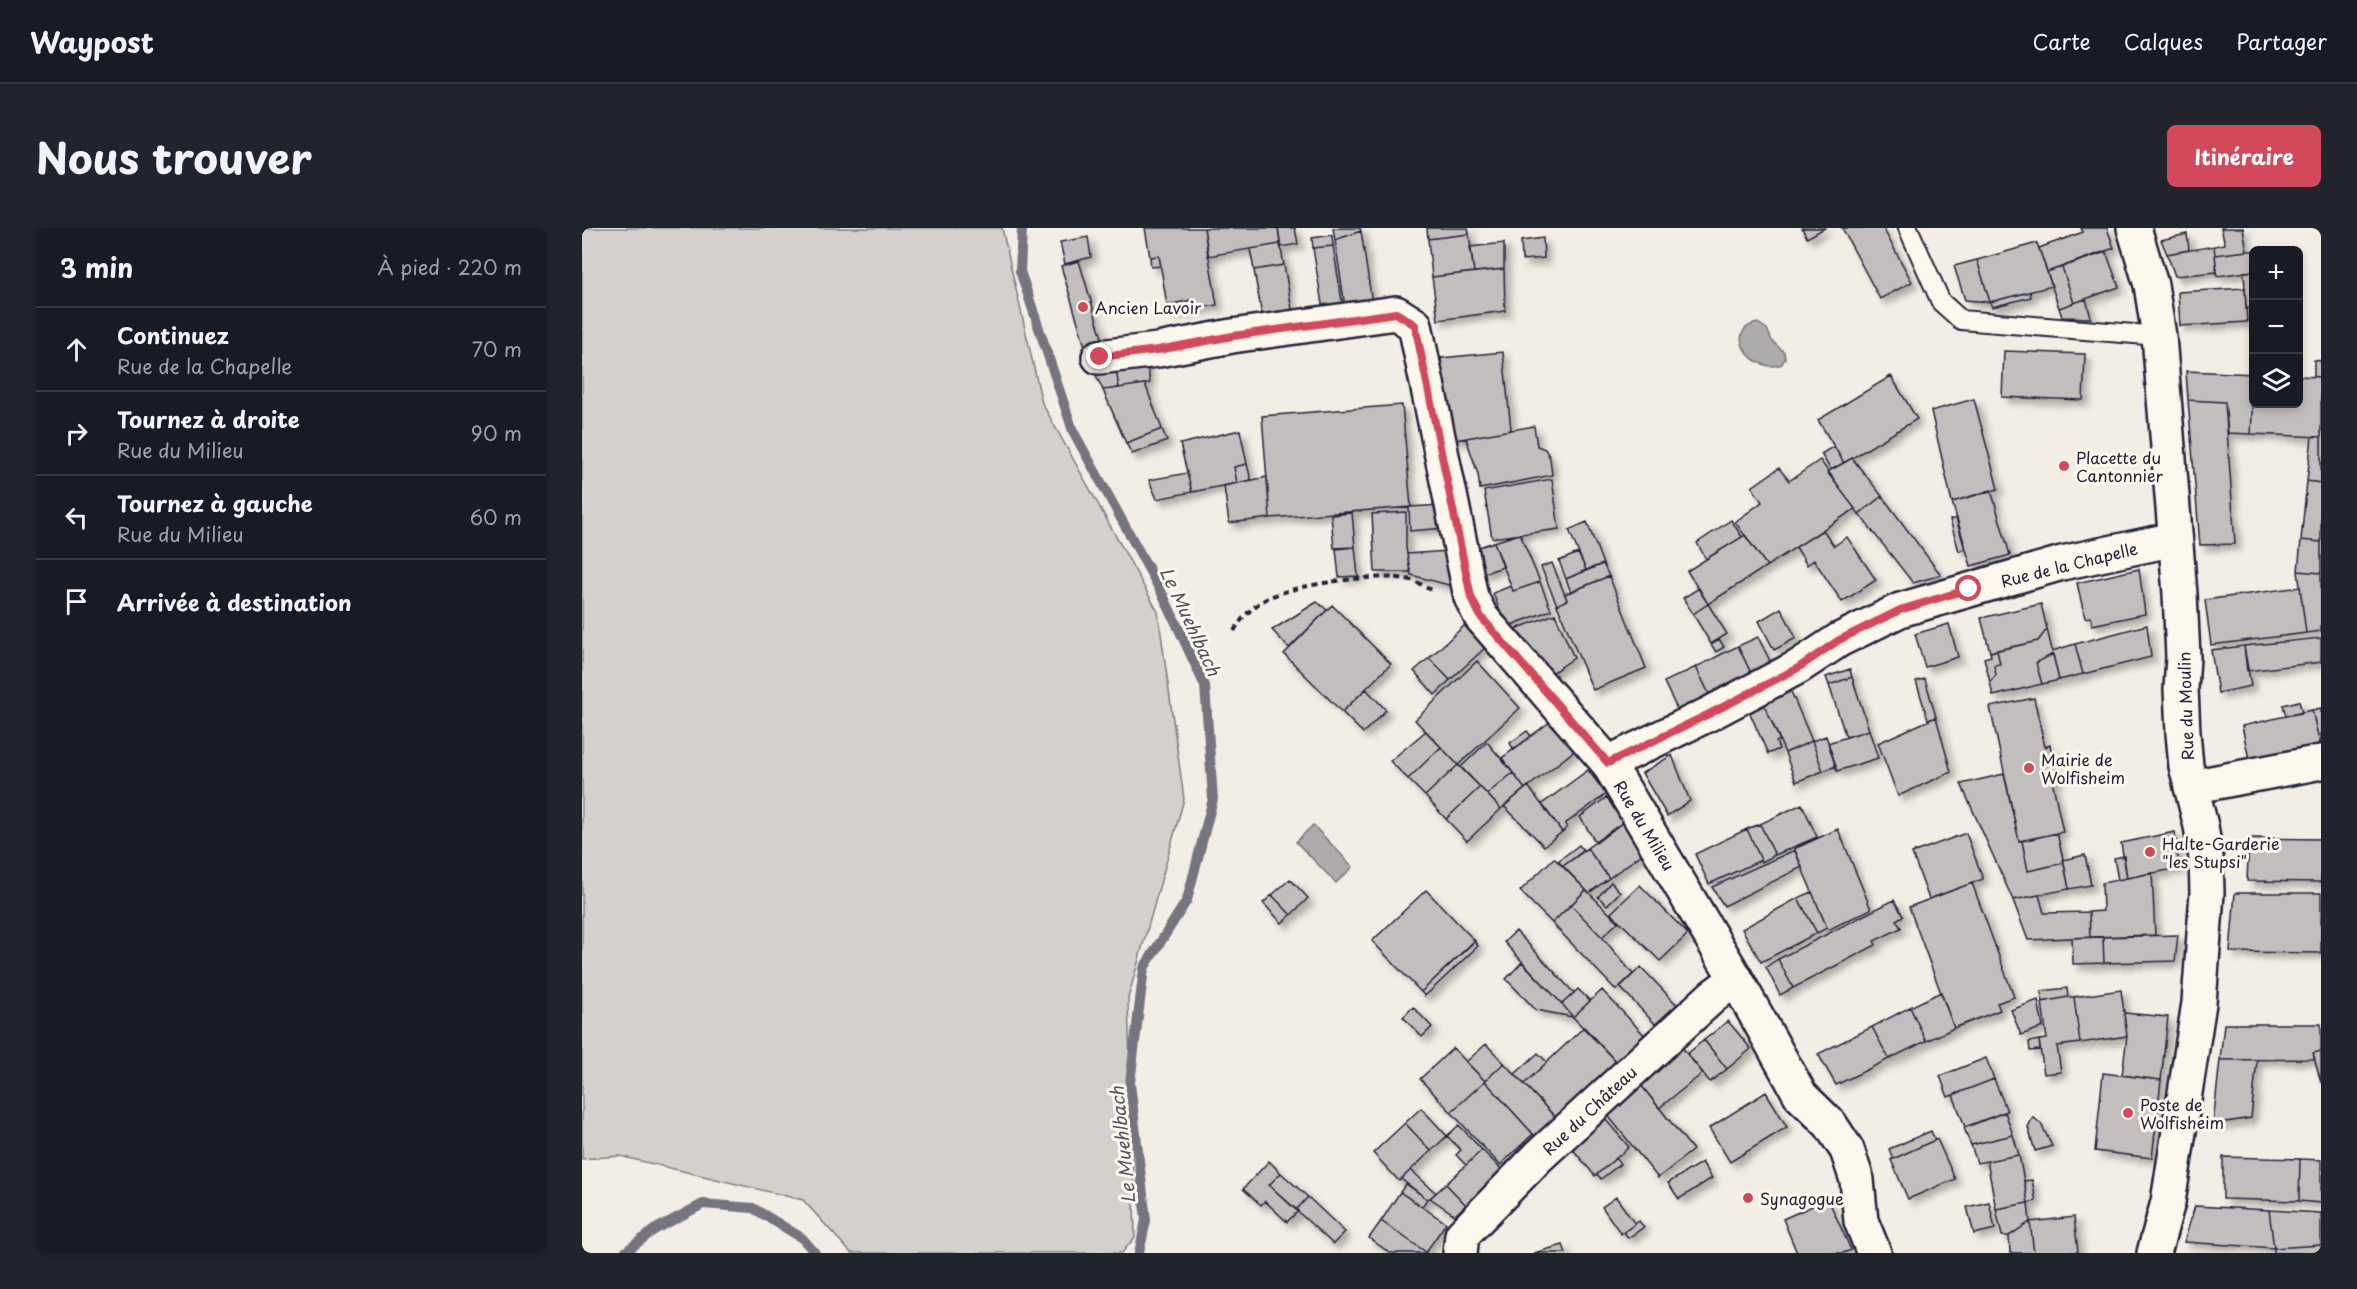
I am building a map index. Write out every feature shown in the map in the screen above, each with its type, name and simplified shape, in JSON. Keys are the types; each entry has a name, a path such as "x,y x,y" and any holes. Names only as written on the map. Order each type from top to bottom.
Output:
{"street":[{"name":"Rue du Moulin","path":"2134,228 2151,285 2159,336 2183,657 2182,714 2186,766 2201,826 2206,858 2206,930 2199,1003 2168,1202 2154,1253"},
{"name":"Rue du Milieu","path":"1100,357 1396,313 1415,325 1471,597 1481,617 1608,763 1736,979 1801,1096 1830,1124 1847,1150 1857,1180 1861,1221 1874,1253"},
{"name":"Rue de la Chapelle","path":"1608,763 1798,668 1839,640 1900,610 2062,563 2175,539"},
{"path":"2191,787 2321,762"},
{"name":"Rue du Château","path":"1460,1253 1462,1236 1539,1156 1713,996 1736,979"}],"lane":[{"path":"1908,228 1941,302 1961,321 2159,336"}],"path":[{"path":"1234,631 1244,614 1270,597 1309,586 1366,578 1410,580 1441,593 1471,597"}],"shaded area":[{"path":"582,228 1002,228 1042,403 1158,612 1184,799 1128,998 1135,1237 1122,1253 851,1253 803,1200 620,1156 582,1159"},
{"path":"1758,323 1767,329 1772,341 1784,352 1785,358 1782,364 1771,366 1761,364 1745,350 1742,334 1747,327"},
{"path":"1313,825 1353,867 1336,883 1296,842"}],"building":[{"path":"1145,228 1204,228 1217,305 1194,309 1192,300 1167,305 1159,256 1150,257"},
{"path":"1204,228 1278,228 1280,244 1208,256"},
{"path":"1278,228 1295,228 1298,244 1281,247"},
{"path":"1333,228 1360,228 1361,231 1335,240"},
{"path":"1427,228 1468,228 1469,234 1428,239"},
{"path":"1802,228 1825,228 1807,238"},
{"path":"1842,228 1883,228 1912,282 1880,299"},
{"path":"2081,228 2107,228 2114,248 2047,272 2039,248 2083,232"},
{"path":"2221,228 2243,228 2247,251 2215,255 2214,246 2225,244"},
{"path":"1361,231 1372,303 1345,307 1335,240"},
{"path":"1469,234 1474,272 1432,277 1428,239"},
{"path":"2187,234 2189,250 2167,254 2161,240"},
{"path":"1332,235 1333,246 1313,248 1312,238"},
{"path":"1088,237 1091,257 1065,264 1060,242"},
{"path":"1543,238 1544,258 1522,260 1521,241"},
{"path":"1504,243 1504,269 1474,272 1470,247"},
{"path":"2037,243 2052,286 1990,302 1977,260"},
{"path":"1280,244 1284,265 1254,270 1250,249"},
{"path":"1333,246 1343,308 1323,310 1313,248"},
{"path":"2214,246 2217,272 2175,276 2167,254"},
{"path":"2249,251 2249,272 2217,276 2215,255"},
{"path":"2106,252 2119,287 2074,303 2062,267"},
{"path":"1159,256 1161,266 1151,267 1150,257"},
{"path":"1977,260 1990,302 1965,300 1954,266"},
{"name":"Ancien Lavoir","path":"1079,261 1105,348 1087,353 1061,266"},
{"path":"1284,265 1293,315 1262,316 1254,270"},
{"path":"2062,267 2074,303 2059,308 2047,272"},
{"path":"1504,269 1505,311 1438,320 1432,277"},
{"path":"2244,272 2249,272 2249,308 2246,308"},
{"path":"2245,288 2247,322 2180,326 2178,292"},
{"path":"2030,292 2031,297 1992,307 1990,302"},
{"path":"2086,299 2091,318 2062,317 2059,308"},
{"path":"1192,300 1194,309 1169,313 1167,305"},
{"path":"2004,351 2085,354 2083,400 2002,397"},
{"path":"1503,352 1511,430 1450,441 1441,358"},
{"path":"1146,357 1150,383 1119,388 1115,363"},
{"path":"2314,360 2321,361 2321,377 2314,377"},
{"path":"1115,363 1119,388 1103,390 1092,367"},
{"path":"2186,371 2249,374 2249,408 2252,408 2251,434 2228,433 2225,402 2188,400"},
{"path":"1891,376 1917,419 1844,463 1818,420"},
{"path":"2303,376 2321,377 2321,437 2251,434 2252,408 2303,408"},
{"path":"1145,384 1162,429 1126,443 1103,390"},
{"path":"1974,399 1998,489 1952,502 1931,411"},
{"path":"2188,400 2225,402 2235,544 2200,545"},
{"path":"1402,405 1411,507 1270,518 1262,416"},
{"path":"1534,426 1537,446 1545,449 1550,458 1552,475 1480,489 1478,474 1466,438"},
{"path":"1162,429 1167,441 1132,454 1126,443"},
{"path":"1240,430 1247,464 1234,467 1237,483 1192,492 1180,444"},
{"path":"2312,437 2321,437 2321,483 2307,481"},
{"path":"1834,446 1844,463 1831,470 1821,454"},
{"path":"1852,458 1882,496 1859,514 1827,472"},
{"path":"1820,460 1855,509 1767,566 1735,522 1762,502 1752,487 1779,468 1789,481"},
{"path":"1247,464 1251,480 1237,483 1234,467"},
{"path":"1187,473 1192,492 1157,499 1149,480"},
{"path":"1267,477 1270,518 1229,523 1224,486"},
{"path":"1552,479 1559,529 1492,538 1484,491"},
{"path":"2307,481 2321,483 2321,542 2301,540"},
{"path":"1991,490 2010,555 1971,566 1952,502"},
{"path":"1882,496 1941,575 1913,583 1859,514"},
{"path":"1443,505 1444,528 1410,531 1409,507"},
{"path":"1406,512 1406,548 1410,572 1375,572 1372,514"},
{"path":"1352,513 1355,547 1334,548 1331,515"},
{"path":"1956,518 1965,549 1959,551 1950,520"},
{"path":"1731,520 1742,537 1706,559 1697,543"},
{"path":"1587,522 1603,564 1586,570 1569,530"},
{"path":"1823,530 1834,546 1847,537 1876,580 1842,602 1814,560 1807,565 1796,547"},
{"path":"1520,534 1540,582 1513,591 1494,542"},
{"path":"1745,535 1767,566 1708,604 1687,571"},
{"path":"2301,540 2321,542 2321,573 2298,571"},
{"path":"1494,542 1503,567 1481,574 1473,549"},
{"path":"1355,547 1358,576 1339,577 1336,549"},
{"path":"1448,551 1456,587 1411,575 1407,554"},
{"path":"1578,553 1586,570 1566,579 1559,561"},
{"path":"1552,563 1567,600 1557,605 1541,567"},
{"path":"1603,564 1609,576 1571,592 1566,579"},
{"path":"2139,569 2145,614 2092,625 2091,617 2085,618 2077,583"},
{"path":"2298,571 2321,573 2321,631 2306,633"},
{"path":"1609,576 1646,668 1593,690 1557,605 1567,600 1565,594"},
{"path":"1540,582 1551,610 1506,627 1493,593 1511,586 1513,591"},
{"path":"2300,587 2306,633 2211,645 2205,600"},
{"path":"1699,588 1708,604 1693,614 1683,598"},
{"path":"1317,602 1327,610 1289,648 1272,630"},
{"path":"1708,604 1727,634 1711,644 1693,614"},
{"path":"2041,604 2047,629 2038,641 1990,652 1981,618"},
{"path":"1332,605 1391,664 1342,712 1284,654"},
{"path":"1781,608 1796,638 1774,650 1759,621"},
{"path":"1555,614 1574,658 1546,677 1510,631"},
{"path":"1949,624 1958,657 1925,667 1915,634"},
{"path":"1465,625 1486,647 1450,680 1429,658"},
{"path":"2147,625 2151,657 2083,674 2075,644"},
{"path":"2047,629 2053,654 2036,663 2042,684 1993,696 1990,682 1996,675 1994,665 2000,664 1997,650 2038,641"},
{"path":"1758,637 1772,665 1752,675 1738,646"},
{"path":"2321,638 2321,662 2247,671 2244,646"},
{"path":"1719,639 1724,647 1716,652 1711,644"},
{"path":"2075,644 2083,674 2059,680 2052,651"},
{"path":"1738,646 1752,675 1710,696 1696,667"},
{"path":"2244,646 2251,686 2218,693 2211,650"},
{"path":"1997,650 2000,664 1994,665 1996,675 1990,682 1984,658 1991,656 1990,652"},
{"path":"2053,654 2059,680 2042,684 2036,663"},
{"path":"1429,658 1450,680 1435,695 1414,671"},
{"path":"1477,661 1520,708 1458,765 1415,720"},
{"path":"1696,667 1710,696 1678,711 1664,682"},
{"path":"1850,669 1852,677 1829,685 1826,677"},
{"path":"1852,677 1869,730 1846,737 1829,685"},
{"path":"1925,679 1936,717 1928,720 1916,681"},
{"path":"1366,689 1386,710 1363,733 1342,712"},
{"path":"1790,689 1812,741 1785,753 1764,704"},
{"name":"Mairie de Wolfisheim","path":"2034,698 2045,747 2050,745 2058,780 2052,780 2063,832 2019,841 1990,707"},
{"path":"2299,701 2302,713 2286,716 2283,705"},
{"path":"1764,704 1780,740 1776,742 1779,749 1768,754 1749,711"},
{"path":"2321,708 2321,749 2312,710"},
{"path":"2312,710 2321,749 2250,764 2242,726"},
{"path":"1936,717 1951,772 1898,796 1878,743"},
{"path":"1551,721 1574,751 1525,789 1502,758"},
{"path":"1869,730 1878,758 1837,771 1828,743"},
{"path":"1426,731 1441,747 1408,779 1390,761"},
{"path":"1527,731 1531,736 1514,750 1510,743"},
{"path":"1826,736 1836,766 1823,771 1812,741"},
{"path":"1812,741 1823,771 1796,782 1785,753"},
{"path":"1487,742 1513,773 1487,794 1461,767"},
{"path":"1441,747 1458,765 1425,796 1408,779"},
{"path":"1672,755 1690,801 1667,816 1642,773"},
{"path":"1458,765 1480,787 1446,819 1425,796"},
{"path":"1588,770 1606,794 1565,824 1567,828 1562,832 1542,804"},
{"path":"1513,773 1525,789 1501,809 1487,794"},
{"path":"2004,774 2028,871 2064,863 2069,889 2013,900 1961,784"},
{"path":"1528,786 1562,832 1544,846 1504,806"},
{"path":"1480,787 1501,809 1467,841 1446,819"},
{"path":"1607,797 1623,822 1596,843 1580,817"},
{"path":"1802,804 1817,837 1775,855 1760,824"},
{"path":"1623,822 1642,854 1609,878 1587,848"},
{"path":"1760,824 1775,855 1762,862 1747,829"},
{"path":"1747,829 1761,860 1709,884 1695,854"},
{"path":"1838,829 1871,909 1828,930 1794,849"},
{"name":"Halte-Garderie \"les Stupsi\"","path":"2175,832 2179,868 2127,878 2121,843"},
{"path":"1966,833 1983,879 1929,899 1912,853"},
{"path":"2057,833 2064,863 2028,871 2022,841"},
{"path":"2249,838 2321,839 2321,882 2247,881"},
{"path":"1579,845 1584,851 1563,866 1558,861"},
{"path":"1587,848 1609,878 1589,893 1563,866"},
{"path":"1795,850 1802,867 1724,906 1712,887"},
{"path":"2085,855 2091,885 2069,889 2063,860"},
{"path":"2124,856 2127,878 2118,880 2114,858"},
{"path":"1554,858 1586,890 1552,923 1520,891"},
{"path":"2152,873 2155,935 2090,937 2089,912 2103,911 2102,883"},
{"path":"1290,879 1308,898 1291,915 1272,895"},
{"path":"1611,882 1620,892 1607,905 1598,897"},
{"path":"1972,883 2014,997 1997,1003 2000,1010 1954,1028 1909,907"},
{"path":"1640,885 1688,934 1660,961 1611,913"},
{"path":"1426,890 1475,941 1421,992 1372,941"},
{"path":"1586,890 1618,922 1602,937 1571,905"},
{"path":"1812,892 1827,928 1817,933 1798,898"},
{"path":"2235,893 2321,893 2321,953 2230,952"},
{"path":"1272,895 1291,915 1282,923 1263,903"},
{"path":"2039,895 2044,913 2089,912 2090,937 2028,940 2013,900"},
{"path":"1798,898 1817,933 1761,962 1742,929"},
{"path":"1894,900 1903,916 1896,920 1901,928 1874,941 1876,945 1793,988 1778,959"},
{"path":"1571,905 1633,974 1616,990 1552,923"},
{"path":"1516,931 1574,993 1562,1004 1504,942"},
{"path":"2178,935 2175,961 2104,963 2103,937"},
{"path":"2103,937 2104,963 2073,964 2072,938"},
{"path":"1474,941 1478,946 1425,996 1421,992"},
{"path":"1778,959 1793,988 1780,995 1766,967"},
{"path":"1522,962 1573,1017 1536,1010 1506,979"},
{"path":"1641,967 1678,1006 1657,1026 1620,987"},
{"path":"2067,988 2068,997 2042,1002 2041,991"},
{"path":"1578,989 1590,1001 1573,1017 1562,1004"},
{"path":"1602,990 1648,1039 1620,1066 1573,1017"},
{"path":"2121,990 2127,1036 2080,1043 2074,997"},
{"path":"1941,992 1954,1028 1926,1041 1910,1007"},
{"path":"2074,997 2080,1043 2057,1046 2061,1072 2044,1074 2039,1040 2047,1039 2042,1002"},
{"path":"2038,1000 2043,1027 2021,1035 2011,1010"},
{"path":"1413,1007 1432,1027 1422,1037 1403,1017"},
{"path":"1910,1007 1926,1041 1889,1059 1872,1027"},
{"path":"2124,1013 2168,1017 2161,1080 2122,1075 2127,1036"},
{"path":"1728,1021 1751,1049 1727,1069 1704,1040"},
{"path":"2224,1024 2321,1024 2321,1051 2313,1053 2315,1059 2220,1060"},
{"path":"1584,1027 1620,1066 1560,1122 1524,1084"},
{"path":"1872,1027 1889,1059 1836,1085 1818,1054"},
{"path":"1704,1040 1727,1069 1710,1082 1687,1054"},
{"path":"2039,1040 2040,1050 2030,1051 2029,1042"},
{"path":"1486,1044 1504,1063 1485,1081 1466,1062"},
{"path":"1680,1045 1703,1073 1659,1108 1637,1080"},
{"path":"1453,1048 1485,1081 1451,1112 1420,1079"},
{"path":"2321,1051 2321,1083 2313,1053"},
{"path":"1538,1053 1547,1062 1524,1084 1515,1074"},
{"path":"1986,1058 1994,1079 1948,1097 1940,1076"},
{"path":"2220,1060 2257,1060 2251,1118 2213,1124"},
{"path":"1504,1063 1555,1117 1535,1136 1485,1081"},
{"name":"Poste de Wolfisheim","path":"2103,1073 2161,1080 2152,1158 2095,1151"},
{"path":"1994,1079 2007,1111 1965,1127 1953,1095"},
{"path":"1637,1080 1693,1150 1658,1178 1602,1108"},
{"path":"1485,1081 1533,1134 1500,1165 1451,1112"},
{"path":"1766,1092 1787,1127 1730,1162 1709,1128"},
{"path":"1421,1108 1447,1136 1431,1151 1405,1123"},
{"path":"2005,1112 2013,1135 1971,1145 1964,1128"},
{"path":"1600,1113 1629,1147 1595,1176 1566,1141"},
{"path":"2033,1117 2041,1124 2052,1146 2035,1151 2028,1127"},
{"path":"1405,1123 1431,1151 1399,1181 1373,1153"},
{"path":"1459,1125 1482,1150 1466,1165 1456,1155 1461,1150 1447,1136"},
{"path":"1931,1131 1935,1140 1893,1159 1889,1149"},
{"path":"2013,1135 2019,1155 1977,1163 1971,1145"},
{"path":"1937,1139 1955,1179 1908,1199 1891,1160"},
{"path":"1482,1150 1503,1171 1466,1205 1446,1184"},
{"path":"2019,1155 2028,1203 1996,1209 1987,1161"},
{"path":"2223,1157 2300,1159 2299,1201 2223,1199"},
{"path":"1616,1158 1620,1164 1601,1179 1597,1174"},
{"path":"2300,1159 2321,1160 2321,1203 2299,1201"},
{"path":"1269,1161 1281,1173 1269,1185 1298,1211 1287,1222 1265,1201 1261,1205 1243,1189"},
{"path":"1702,1162 1712,1178 1679,1199 1668,1183"},
{"path":"1411,1170 1436,1193 1427,1199 1401,1179"},
{"path":"1281,1173 1308,1197 1296,1210 1269,1185"},
{"path":"2032,1180 2036,1201 2028,1203 2024,1181"},
{"path":"1406,1184 1427,1199 1422,1207 1400,1192"},
{"path":"1446,1184 1466,1205 1455,1215 1430,1198"},
{"path":"1400,1192 1446,1223 1426,1252 1381,1221"},
{"path":"1308,1197 1345,1232 1333,1244 1296,1210"},
{"path":"1616,1197 1635,1224 1621,1234 1602,1207"},
{"path":"1828,1199 1851,1250 1843,1253 1797,1253 1783,1219"},
{"path":"1989,1202 1995,1229 1974,1234 1967,1207"},
{"path":"2028,1203 2030,1222 2009,1236 2002,1236 1996,1209"},
{"path":"2195,1206 2269,1210 2274,1248 2184,1242"},
{"path":"2269,1210 2321,1213 2321,1245 2274,1248"},
{"path":"2074,1217 2078,1252 2034,1253 2030,1222"},
{"path":"1381,1221 1426,1252 1390,1253 1369,1238"},
{"path":"1639,1221 1644,1227 1628,1238 1624,1232"},
{"path":"2030,1222 2034,1253 2010,1253 2009,1236"},
{"path":"1563,1245 1566,1253 1534,1253"},
{"path":"2321,1245 2321,1253 2274,1253 2274,1248"}],"waterway":[{"name":"Le Muehlbach","path":"1022,228 1020,271 1073,431 1164,597 1205,686 1213,799 1187,900 1144,968 1130,1083 1146,1220 1139,1253"},
{"name":"Le Muehlbach","path":"624,1253 654,1230 703,1204 753,1208 802,1238 815,1253"}],"place":[{"name":"Ancien Lavoir","path":"1083,307"},
{"name":"Placette du Cantonnier","path":"2064,466"},
{"name":"Mairie de Wolfisheim","path":"2029,768"},
{"name":"Halte-Garderie \"les Stupsi\"","path":"2150,852"},
{"name":"Poste de Wolfisheim","path":"2128,1113"},
{"name":"Synagogue","path":"1748,1198"}],"route":[{"path":"1100,357 1396,313 1415,325 1471,597 1481,617 1608,763 1798,668 1839,640 1900,610 1969,589"}]}
